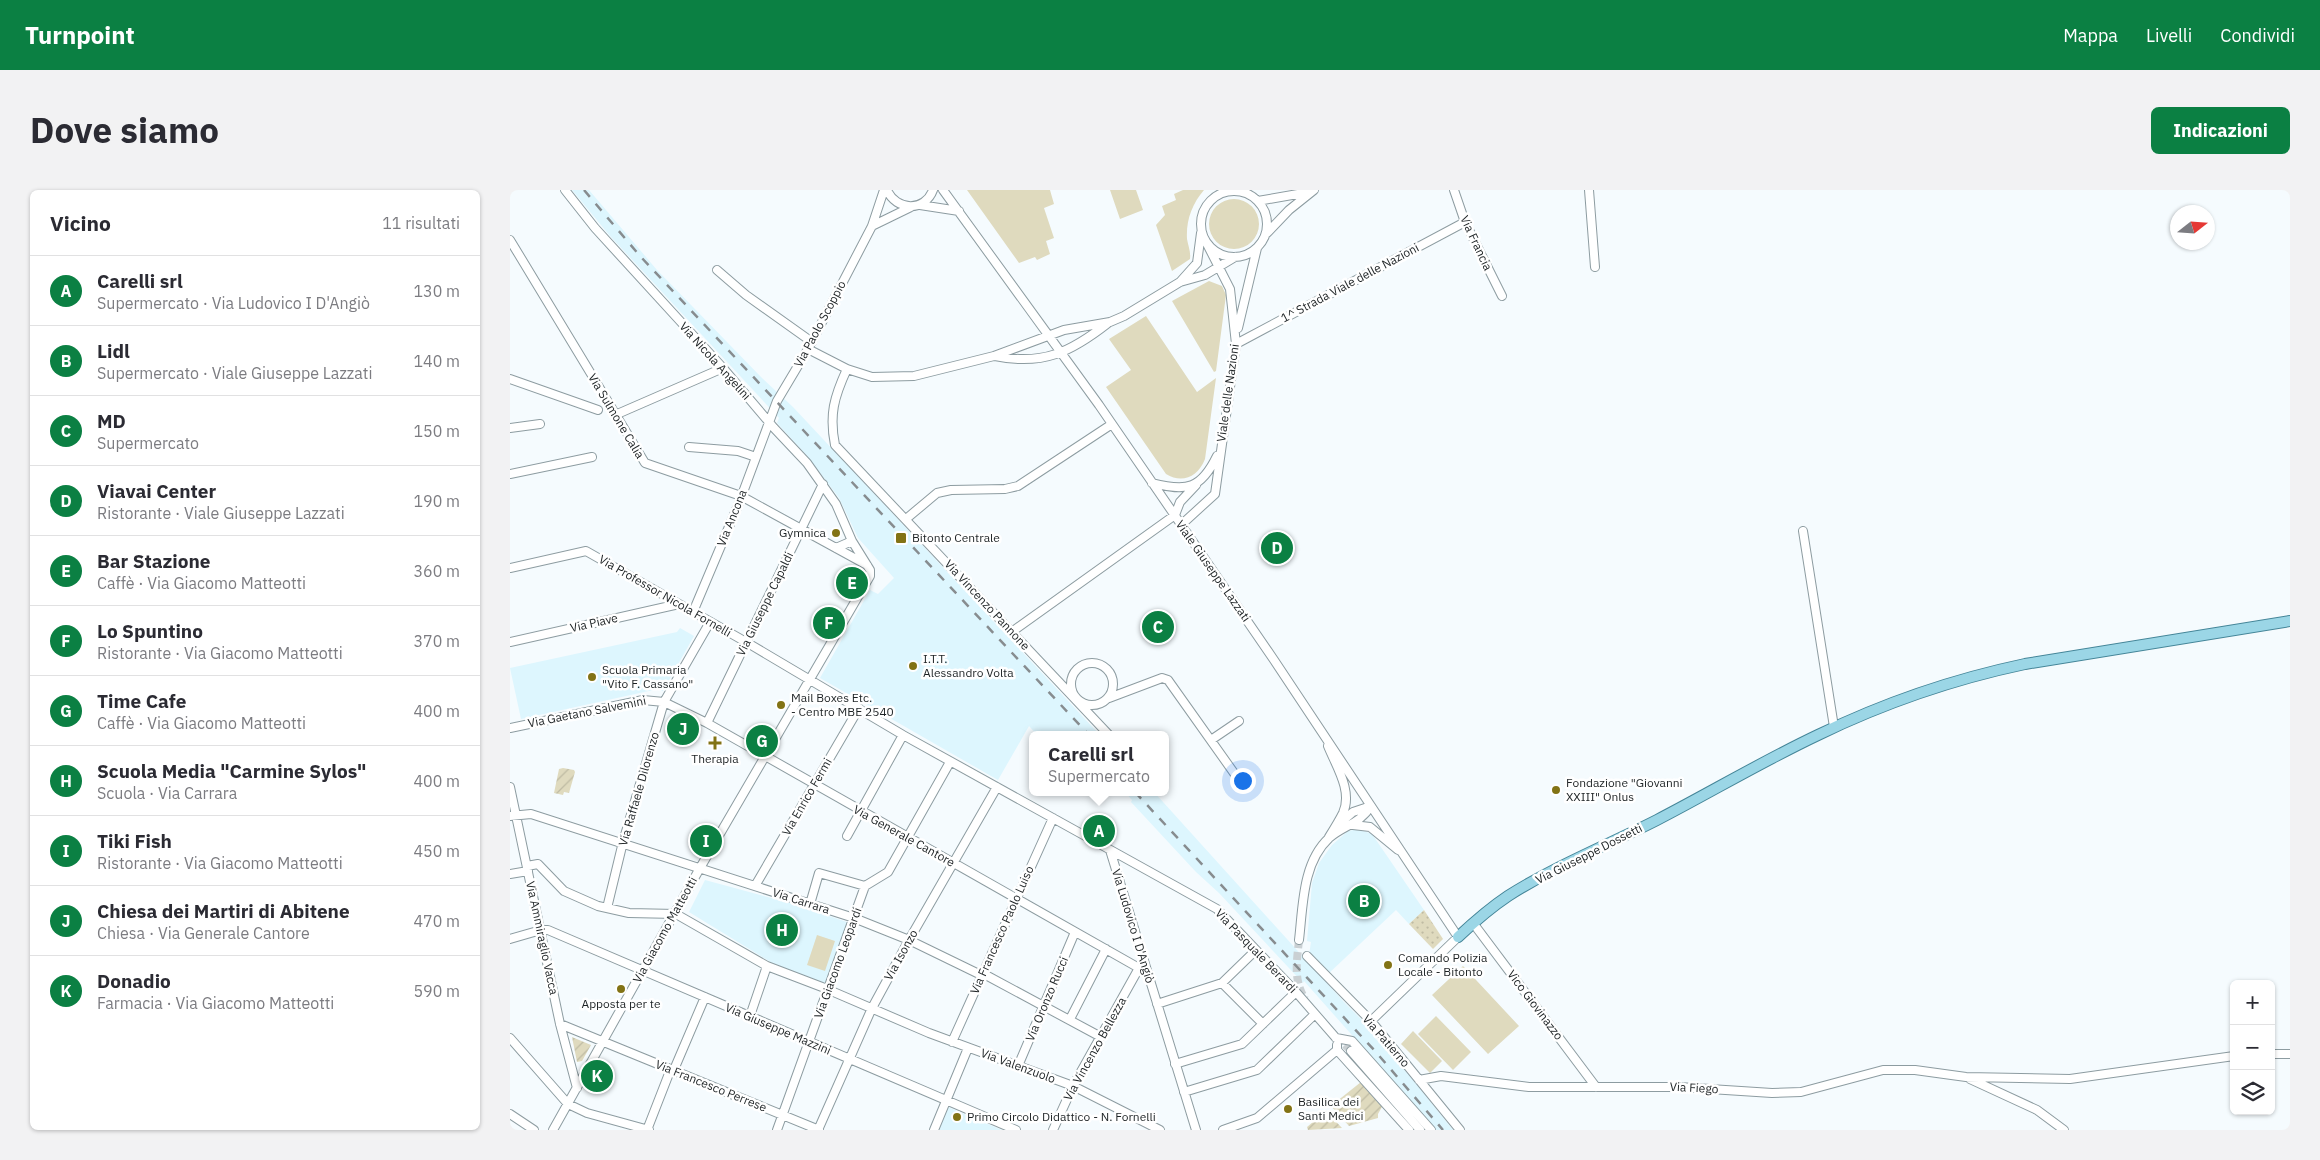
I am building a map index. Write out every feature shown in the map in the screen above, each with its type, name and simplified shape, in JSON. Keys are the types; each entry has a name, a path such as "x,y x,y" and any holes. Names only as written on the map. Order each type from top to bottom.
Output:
{"main road":[{"name":"Via Giuseppe Dossetti","path":"1458,936 1508,896 1530,884 1834,727 1944,684 2025,664 2290,621"}],"street":[{"name":"Via Nicola Angelini","path":"565,190 594,228 724,368 806,463 836,504 852,541 867,565 870,576"},
{"path":"885,190 897,203 911,207"},
{"name":"Via Paolo Scoppio","path":"770,423 777,401 810,346 872,226 885,190"},
{"path":"920,205 933,190"},
{"name":"Viale Giuseppe Lazzati","path":"943,190 1062,352 1175,515 1458,936"},
{"path":"1180,282 1197,263 1203,213 1212,199 1221,193 1233,190 1249,194 1257,199 1267,218 1265,236"},
{"path":"1257,199 1259,190"},
{"name":"Via Francia","path":"1454,190 1465,222 1502,296"},
{"path":"1589,190 1595,267"},
{"path":"1257,199 1312,191"},
{"path":"717,270 810,346 847,369 872,377 914,376 994,356 1049,335 1110,322 1124,316 1180,282 1204,275 1236,257 1247,255 1257,248 1271,227 1312,191"},
{"path":"872,226 911,207 920,205 960,211"},
{"name":"1^ Strada Viale delle Nazioni","path":"1236,344 1465,222"},
{"path":"1201,230 1206,242 1218,253 1236,257"},
{"name":"Via Sulmone Calia","path":"510,240 645,463 741,496 867,565"},
{"name":"Viale delle Nazioni","path":"1181,525 1215,494 1219,475 1219,452 1236,344 1233,297 1228,282 1206,242"},
{"name":"Viale delle Nazioni","path":"1236,335 1257,248"},
{"path":"994,356 1012,360 1047,358 1087,340 1110,322"},
{"path":"615,415 724,368"},
{"name":"Via Vincenzo Pannone","path":"847,369 836,392 831,422 835,445 1013,631 1105,731"},
{"path":"510,379 598,410"},
{"name":"Via Ancona","path":"693,612 770,423"},
{"path":"510,428 540,424"},
{"path":"906,519 930,497 944,491 988,491 1018,486 1112,424"},
{"path":"689,447 738,451 756,457"},
{"name":"Viale delle Nazioni","path":"1175,515 1180,502 1211,468 1219,452"},
{"path":"510,474 592,457"},
{"path":"1152,483 1181,488 1196,485"},
{"name":"Via Giuseppe Capaldi","path":"707,723 822,484"},
{"path":"1013,631 1175,515"},
{"path":"1803,531 1834,727"},
{"path":"836,548 852,541"},
{"name":"Via Professor Nicola Fornelli","path":"510,568 586,551 810,680"},
{"name":"Via Giacomo Matteotti","path":"556,1129 568,1104 676,914 700,868 870,576"},
{"name":"Via Piave","path":"510,642 679,604"},
{"name":"Via Raffaele Dilorenzo","path":"607,908 623,842 664,702 710,622"},
{"path":"1108,698 1112,692 1113,679 1106,668 1093,663 1086,664 1074,672 1071,686 1077,700 1091,705 1097,705 1108,698 1162,678 1168,680 1234,773"},
{"path":"810,680 950,762 1110,850"},
{"name":"Via Gaetano Salvemini","path":"510,728 643,700 664,702"},
{"name":"Via Generale Cantore","path":"664,702 707,723 1075,932 1142,967"},
{"name":"Via Enrico Fermi","path":"755,886 858,708"},
{"path":"1211,740 1239,721"},
{"path":"1299,940 1309,870 1343,813 1347,800 1345,787 1321,730"},
{"path":"847,836 903,735"},
{"path":"810,904 819,873 865,886 888,872 950,762"},
{"name":"Via Isonzo","path":"818,1130 872,1008 997,787"},
{"name":"Via Ammiraglio Vacca","path":"510,788 513,815 541,930 560,1024 577,1088"},
{"path":"1328,838 1344,819 1360,809 1371,806"},
{"path":"1328,838 1364,816 1371,806"},
{"name":"Via Carrara","path":"513,815 531,814 623,842 854,918 909,940 982,974 1045,1005 1102,1037"},
{"name":"Via Francesco Paolo Luiso","path":"952,1042 1053,818"},
{"path":"1348,826 1361,825 1370,827 1404,854"},
{"name":"Via Pasquale Berardi","path":"1110,850 1216,909 1296,992 1336,1038"},
{"name":"Via Ludovico I D'Angiò","path":"1110,850 1142,967 1157,1004 1196,1130"},
{"path":"510,874 538,864 564,891 607,908 629,913 676,914"},
{"name":"Via Giacomo Leopardi","path":"777,1130 865,886"},
{"name":"Via Valenzuolo","path":"676,914 767,966 828,989 952,1042 1073,1086 1160,1130"},
{"name":"Vico Giovinazzo","path":"1473,923 1596,1087"},
{"path":"510,939 541,930"},
{"name":"Via Giuseppe Mazzini","path":"541,930 548,930 1016,1130"},
{"name":"Via Oronzo Rucci","path":"1018,1066 1075,932"},
{"name":"Via Giuseppe Dossetti","path":"1370,1021 1458,936"},
{"path":"1070,1019 1106,949"},
{"path":"1157,1004 1222,983 1256,950"},
{"name":"Via Patierno","path":"1307,956 1370,1021 1460,1130"},
{"path":"750,1016 767,966"},
{"name":"Via Vincenzo Bellezza","path":"1053,1130 1073,1086 1142,967"},
{"path":"1222,983 1263,1024"},
{"path":"1175,1064 1242,1044 1296,992"},
{"path":"510,1038 568,1104 587,1113 648,1130 705,997"},
{"path":"1184,1092 1257,1070 1315,1014"},
{"name":"Via Francesco Perrese","path":"560,1024 818,1130"},
{"path":"1409,1130 1337,1050 1336,1038 1352,1041 1431,1130"},
{"path":"934,1130 968,1048"},
{"path":"1223,1130 1257,1118 1337,1050"},
{"path":"1351,1051 1420,1130"},
{"path":"2275,1054 2290,1054"},
{"path":"1966,1077 2070,1079 2230,1057"},
{"name":"Via Fiego","path":"1419,1080 1441,1076 1529,1087 1679,1086 1772,1093 1801,1092 1883,1070 1915,1070 1966,1077"},
{"path":"1966,1077 2037,1110 2064,1130"},
{"path":"510,1114 529,1129"}],"shaded area":[{"path":"572,190 589,190 657,270 762,378 793,407 1096,731 1033,731 1029,726 998,780 820,678 870,590 878,594 894,578 858,538 839,498 808,457 777,423 779,418 610,236"},
{"path":"967,190 1050,190 1054,204 1044,208 1054,238 1046,241 1050,254 1037,260 1035,257 1019,263"},
{"path":"1110,190 1136,190 1143,210 1120,219"},
{"path":"1183,190 1204,190 1196,201 1189,219 1187,239 1190,259 1172,271 1156,225 1165,215 1162,206 1176,200 1174,194"},
{"path":"1234,199 1252,206 1259,224 1252,242 1234,249 1216,242 1209,224 1216,206"},
{"path":"1209,281 1222,286 1226,295 1216,371 1214,372 1172,301"},
{"path":"1146,316 1197,392 1216,378 1205,459 1198,470 1189,477 1178,478 1166,474 1106,387 1131,370 1109,339"},
{"name":"Scuola Primaria \"Vito F. Cassano\"","path":"680,628 694,636 663,691 658,689 521,719 510,668 677,632"},
{"path":"559,769 574,770 575,772 569,793 564,792 563,795 554,793"},
{"path":"1128,796 1158,796 1344,1002 1375,1033 1374,1037 1410,1076 1453,1130 1436,1130 1304,981 1303,983 1219,893 1196,872 1131,802 1132,800"},
{"path":"1359,829 1372,834 1424,910 1409,924 1396,910 1327,975 1309,955 1311,942 1307,941 1312,883 1319,863 1332,845 1348,831"},
{"path":"705,880 790,903 847,922 846,933 840,941 825,984 772,963 689,912"},
{"path":"1424,910 1443,939 1433,949 1409,924"},
{"path":"817,935 835,941 825,971 807,965"},
{"path":"1463,966 1519,1026 1488,1054 1432,995"},
{"path":"1436,1016 1471,1052 1453,1070 1418,1034"},
{"path":"1413,1031 1442,1061 1430,1073 1401,1044"},
{"path":"572,1037 591,1045 582,1061 577,1062"},
{"path":"1361,1082 1383,1105 1378,1118 1349,1126 1331,1106"},
{"name":"Primo Circolo Didattico - N. Fornelli","path":"948,1107 1002,1130 937,1130"},
{"path":"1326,1111 1342,1128 1308,1130 1307,1127"}],"tunnel":[{"path":"1299,940 1297,978 1305,999"},
{"path":"1337,1036 1351,1051"}],"railway":[{"path":"584,190 640,256 1085,731"},
{"path":"1139,796 1375,1051 1443,1130"}],"place":[{"name":"Gymnica","path":"836,533"},
{"name":"Bitonto Centrale","path":"901,538"},
{"name":"Viavai Center","path":"1277,548"},
{"name":"Bar Stazione","path":"852,583"},
{"name":"Lo Spuntino","path":"829,623"},
{"name":"MD","path":"1158,627"},
{"name":"I.T.T. Alessandro Volta","path":"913,666"},
{"name":"Scuola Primaria \"Vito F. Cassano\"","path":"592,677"},
{"name":"Mail Boxes Etc. - Centro MBE 2540","path":"781,705"},
{"name":"Chiesa dei Martiri di Abitene","path":"683,729"},
{"name":"Time Cafe","path":"762,741"},
{"name":"Therapia","path":"715,743"},
{"name":"Fondazione \"Giovanni XXIII\" Onlus","path":"1556,790"},
{"name":"Carelli srl","path":"1099,831"},
{"name":"Tiki Fish","path":"706,841"},
{"name":"Lidl","path":"1364,901"},
{"name":"Scuola Media \"Carmine Sylos\"","path":"782,930"},
{"name":"Comando Polizia Locale - Bitonto","path":"1388,965"},
{"name":"Apposta per te","path":"621,989"},
{"name":"Donadio","path":"597,1076"},
{"name":"Basilica dei Santi Medici","path":"1288,1109"},
{"name":"Primo Circolo Didattico - N. Fornelli","path":"957,1117"}]}
